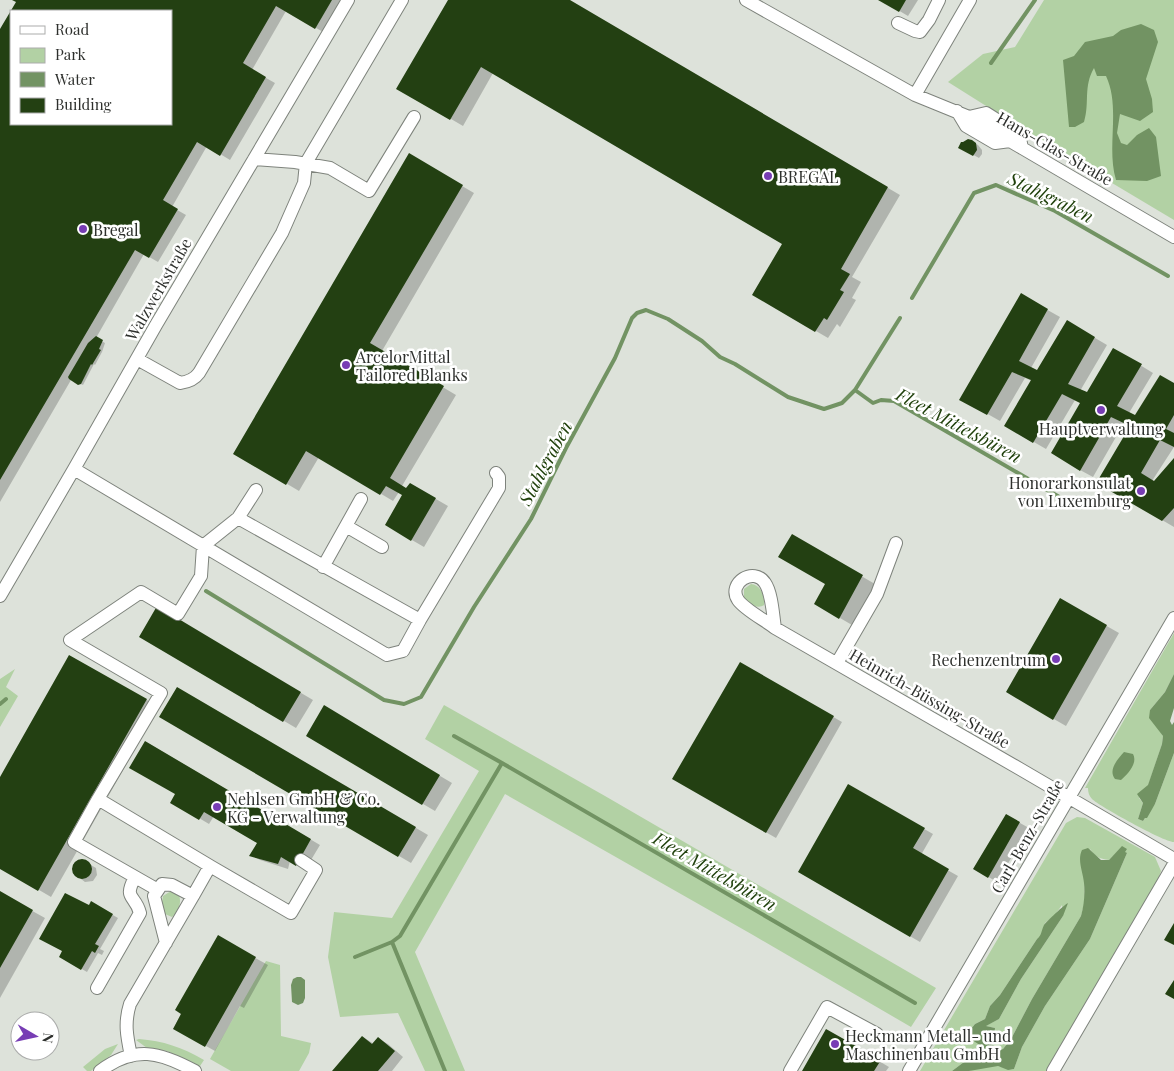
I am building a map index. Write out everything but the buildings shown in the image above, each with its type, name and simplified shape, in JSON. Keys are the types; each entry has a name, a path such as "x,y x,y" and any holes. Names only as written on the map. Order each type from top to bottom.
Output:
{"street":[{"name":"Walzwerkstraße","path":"0,596 348,0"},
{"path":"137,359 180,383 195,379 282,233 304,183 306,163 402,0"},
{"name":"Hans-Glas-Straße","path":"746,0 915,95 963,114 1174,237"},
{"path":"898,23 920,32 929,20 939,0"},
{"path":"915,95 970,0"},
{"path":"963,114 986,113 1019,134 1022,148"},
{"path":"254,159 306,163 330,168 369,191 414,117"},
{"path":"74,470 387,655 404,651 420,620 499,488 499,477 496,473"},
{"path":"158,890 74,842 161,693 70,640 141,592 178,614 201,576 203,546 238,518 256,490"},
{"path":"323,567 361,499"},
{"path":"238,518 420,620"},
{"path":"346,526 382,546"},
{"path":"837,663 878,594 896,543"},
{"name":"Carl-Benz-Straße","path":"909,1071 1174,618"},
{"name":"Heinrich-Büssing-Straße","path":"775,628 1174,859"},
{"path":"98,799 291,913 316,870 300,860"},
{"path":"1053,1071 1174,864"},
{"path":"131,1056 127,1040 126,1018 130,1004 210,866"},
{"path":"97,988 140,913 130,897 129,891 135,877"},
{"path":"166,943 154,896 162,884 172,884 192,896"},
{"path":"790,1071 828,1007 877,1034"},
{"path":"100,1071 118,1060 131,1056 156,1055 172,1059 178,1067 195,1071"}],"green space":[{"path":"1044,0 1174,0 1174,220 1045,143 948,82 983,54 1015,47"},
{"path":"751,584 757,586 762,592 764,605 756,606 744,598 744,589"},
{"path":"1174,633 1174,674 1165,692 1150,710 1163,736 1162,744 1148,786 1139,798 1143,803 1138,819 1143,821 1155,804 1174,753 1174,842 1146,831 1107,809 1092,799 1088,788 1085,788"},
{"path":"15,669 6,687 18,696 0,727 0,679"},
{"path":"444,705 936,988 911,1027 505,794 415,952 465,1071 425,1071 398,1013 340,1017 328,957 334,912 392,918 479,771 425,739"},
{"path":"1077,817 1085,818 1155,857 1161,871 1157,882 1047,1071 969,1071 991,1066 1014,1069 1022,1047 1045,1006 1090,939 1127,853 1125,853 1122,847 1109,860 1098,857 1090,849 1084,884 1085,901 1081,916 1032,999 1011,1039 1003,1049 996,1051 993,1049 995,1028 985,1026 999,1019 1021,979 1063,916 1062,905 1055,915 1045,923 1041,936 1037,939 1000,995 990,1006 985,1019 967,1030 967,1037 980,1044 984,1049 984,1053 968,1059 952,1071 920,1071 1066,823"},
{"path":"171,891 179,895 180,901 178,910 172,917 165,914 162,902 163,896"},
{"path":"266,961 280,965 281,1036 311,1043 309,1053 299,1071 231,1071 210,1059"},
{"path":"136,1040 172,1045 204,1060 198,1066 167,1051 147,1048"},
{"path":"118,1044 111,1055 91,1071 87,1071 83,1067 105,1049"}],"water":[{"path":"1141,24 1154,30 1158,42 1146,79 1152,99 1153,112 1140,121 1120,114 1117,133 1121,143 1127,145 1137,135 1149,128 1156,137 1161,176 1147,181 1116,180 1112,154 1112,101 1106,76 1097,76 1094,68 1089,82 1084,122 1075,127 1069,127 1063,60 1074,56 1085,42 1113,36 1121,30"},
{"path":"1174,674 1174,708 1170,721 1172,725 1174,722 1174,753 1155,804 1147,818 1143,821 1138,819 1143,803 1137,794 1148,785 1163,736 1149,718 1150,710 1165,692"},
{"path":"1124,752 1133,754 1133,765 1121,780 1115,779 1112,772 1113,769"},
{"path":"1122,846 1127,849 1125,852 1127,853 1090,939 1045,1006 1022,1047 1014,1069 1008,1070 998,1066 969,1071 952,1071 968,1059 984,1053 984,1049 968,1037 961,1027 971,1029 975,1024 985,1019 990,1006 1000,995 1040,936 1044,925 1068,903 1063,916 1021,979 999,1019 986,1026 995,1028 993,1049 997,1051 1003,1049 1011,1039 1032,999 1081,916 1084,904 1080,862 1082,850 1088,848 1101,860 1109,860"},
{"path":"297,977 305,980 305,998 303,1003 298,1005 292,1002 291,985 293,979"}],"waterway":[{"path":"991,63 1035,0"},
{"name":"Stahlgraben","path":"912,298 974,193 996,185 1055,211 1168,276"},
{"name":"Stahlgraben","path":"206,591 384,700 404,704 421,697 474,607 531,519 566,448 615,358 632,318 637,313 646,310 668,319 702,341 720,357 735,364 788,397 824,409 842,403 855,390 900,318"},
{"name":"Fleet Mittelsbüren","path":"855,390 873,403 881,400 894,401 1078,506"},
{"name":"Stahlgraben","path":"0,704 6,699"},
{"name":"Fleet Mittelsbüren","path":"454,736 502,763"},
{"name":"Fleet Mittelsbüren","path":"355,957 392,942 400,936 502,763 915,1003"},
{"name":"Fleet Mittelsbüren","path":"392,942 445,1071"}],"place":[{"name":"BREGAL","path":"768,176"},
{"name":"Bregal","path":"83,229"},
{"name":"ArcelorMittal Tailored Blanks","path":"346,365"},
{"name":"Hauptverwaltung","path":"1101,410"},
{"name":"Honorarkonsulat von Luxemburg","path":"1141,491"},
{"name":"Rechenzentrum","path":"1056,659"},
{"name":"Nehlsen GmbH & Co. KG - Verwaltung","path":"217,807"},
{"name":"Heckmann Metall- und Maschinenbau GmbH","path":"835,1044"}]}
